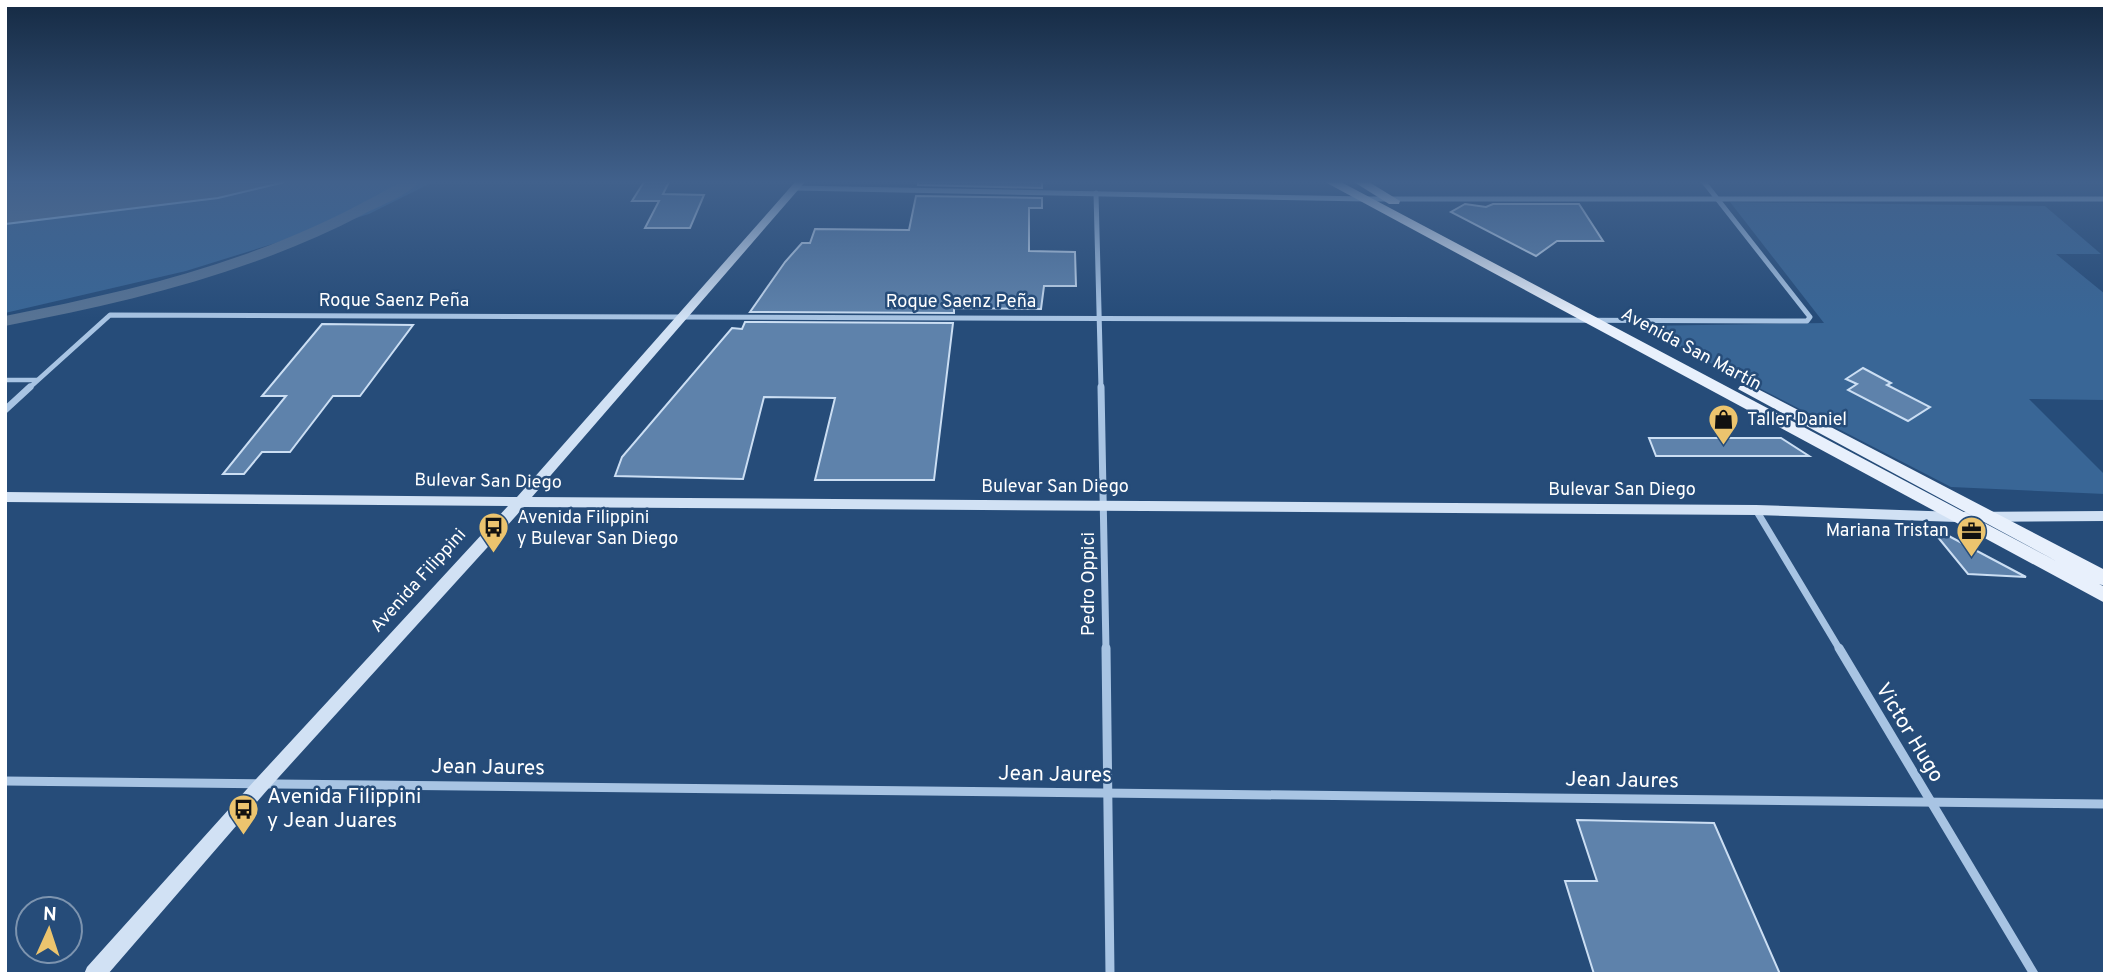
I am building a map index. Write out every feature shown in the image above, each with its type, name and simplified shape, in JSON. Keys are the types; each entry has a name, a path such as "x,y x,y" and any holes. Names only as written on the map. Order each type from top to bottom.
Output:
{"main road":[{"name":"Avenida San Martín","path":"1418,228 2105,596"},
{"name":"Avenida San Martín","path":"1444,228 2105,579"}],"street":[{"name":"Avenida Filippini","path":"94,974 263,783 520,502 760,228"},
{"name":"Pedro Oppici","path":"1097,228 1110,974"},
{"name":"Roque Saenz Peña","path":"37,380 110,315 1807,321 1810,317 1740,228"},
{"path":"5,410 37,380"},
{"name":"Bulevar San Diego","path":"5,497 1756,510 1957,517 2105,516"},
{"name":"Victor Hugo","path":"1756,510 2034,974"},
{"name":"Jean Jaures","path":"5,781 2105,804"}],"lane":[{"path":"5,380 37,380"}],"shaded area":[{"path":"5,228 325,228 186,271 5,313"},
{"path":"1750,228 2070,228 2101,254 2056,254 2105,294 2105,400 2029,399 2105,475 2105,494 1951,487 1639,326 1824,323"}],"building":[{"path":"909,228 1029,228 1029,251 1075,252 1076,286 1044,286 1041,309 954,308 954,313 750,312 785,262 802,243 810,243 815,229 909,230"},
{"path":"1481,228 1594,228 1603,241 1557,241 1536,256"},
{"path":"745,322 953,323 934,480 815,480 835,398 764,397 743,479 615,476 622,457 732,328 742,329"},
{"path":"322,324 413,325 360,396 333,396 290,452 262,452 244,474 223,474 286,396 262,396"},
{"path":"1863,368 1891,383 1887,385 1930,407 1908,421 1848,390 1857,384 1846,379"},
{"name":"Taller Daniel","path":"1649,438 1781,438 1809,456 1656,456"},
{"name":"Mariana Tristan","path":"1928,525 2026,577 1968,574"},
{"path":"1577,820 1714,823 1780,974 1594,974 1565,881 1597,881"}],"waterway":[{"path":"5,321 77,307 184,280 254,257 324,228"}],"place":[{"name":"Taller Daniel","path":"1724,447"},
{"name":"Avenida Filippini y Bulevar San Diego","path":"494,555"},
{"name":"Mariana Tristan","path":"1972,558"},
{"name":"Avenida Filippini y Jean Juares","path":"244,836"}]}
